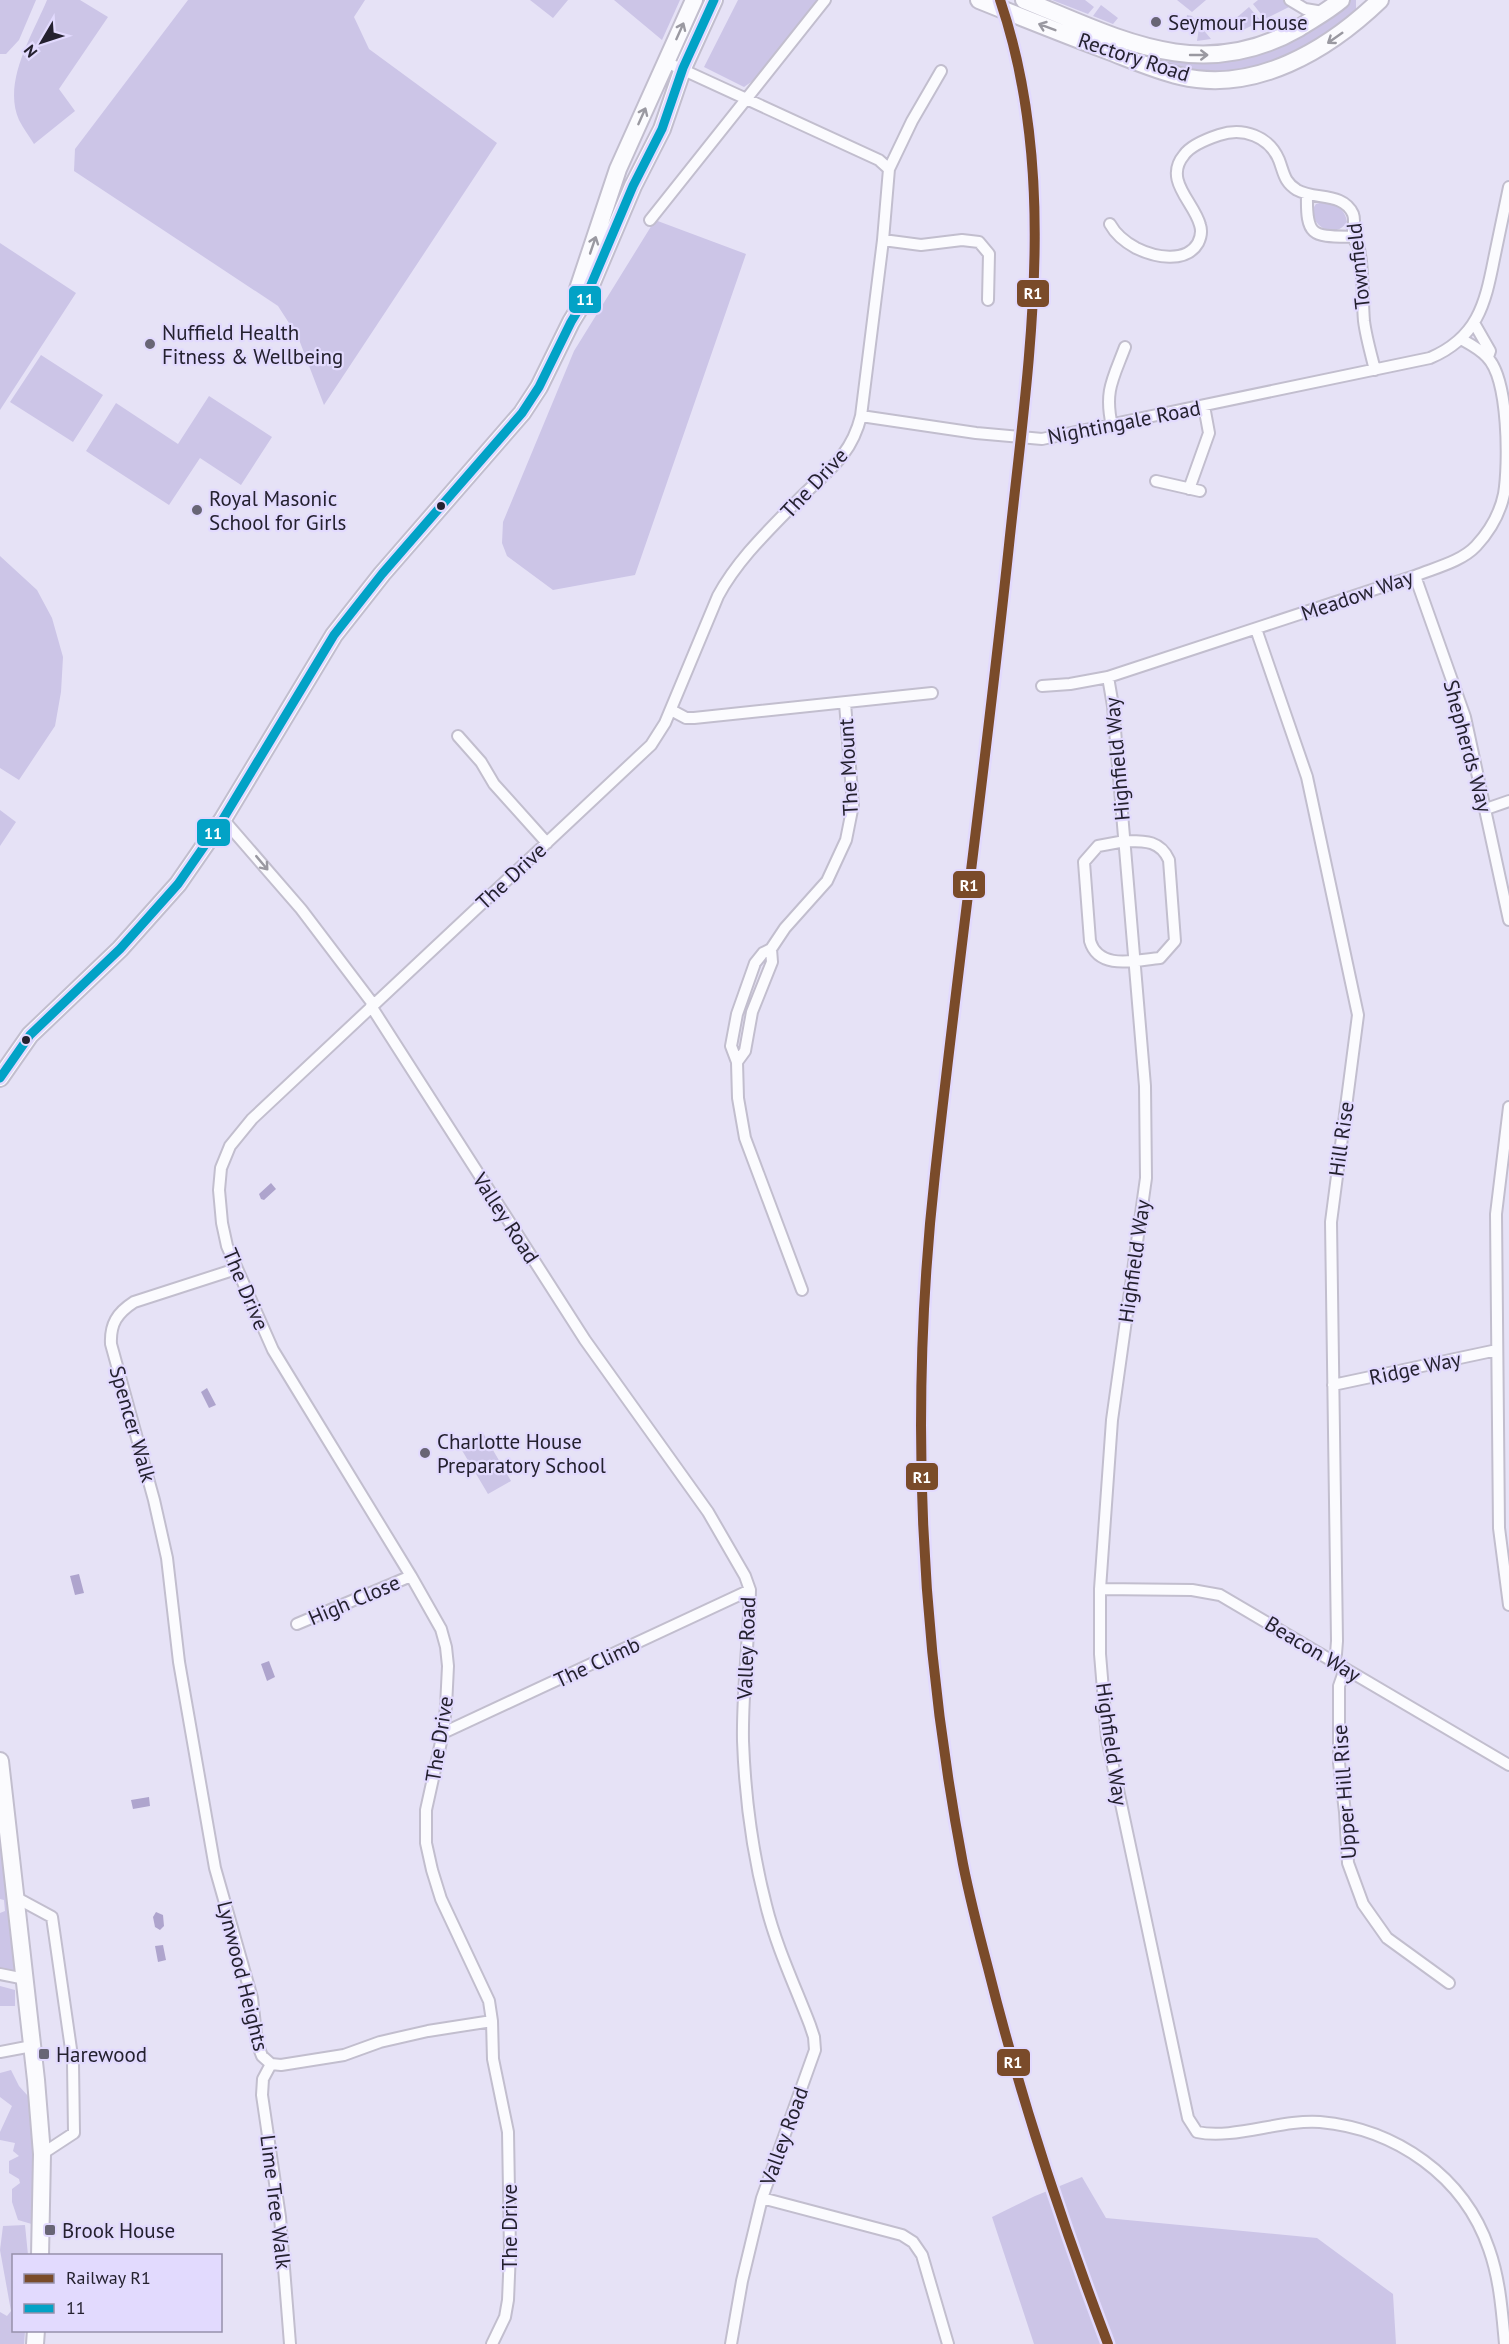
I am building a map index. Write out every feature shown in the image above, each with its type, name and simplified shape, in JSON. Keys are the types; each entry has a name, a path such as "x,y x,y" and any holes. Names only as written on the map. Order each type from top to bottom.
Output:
{"main road":[{"path":"571,322 577,293 618,169 694,0"},
{"path":"0,1078 30,1035 120,949 178,884 223,819 334,635 382,574 522,412 538,387 585,299 633,186 662,129 683,68 714,0"},
{"name":"Rectory Road","path":"979,0 1151,67 1181,76 1223,79 1254,75 1301,59 1340,35 1380,0"},
{"name":"Rectory Road","path":"1024,0 1162,51 1194,56 1243,51 1280,38 1341,0"},
{"path":"0,1761 42,2154 40,2254"}],"street":[{"path":"650,220 825,0"},
{"path":"1290,0 1305,9 1325,12"},
{"path":"666,62 879,159 889,169"},
{"path":"861,416 883,240 889,169 912,121 941,71"},
{"path":"1110,224 1117,234 1142,251 1170,256 1181,256 1190,252 1199,240 1200,225 1178,182 1178,165 1189,150 1210,138 1230,132 1246,132 1261,139 1279,159 1286,180 1307,195 1308,223 1315,232 1325,236 1353,237"},
{"name":"Nightingale Road","path":"861,416 995,435 1042,439 1430,358 1453,346 1474,323 1487,294 1509,187"},
{"name":"Townfield","path":"1307,195 1334,198 1344,204 1354,217 1353,237 1359,249 1365,324 1375,370"},
{"path":"883,240 921,245 962,240 979,242 989,254 988,300"},
{"name":"Meadow Way","path":"1042,686 1070,684 1108,677 1415,576 1458,558 1474,548 1495,520 1501,507 1508,465 1508,425 1501,386 1488,357 1490,351 1474,323"},
{"path":"1461,339 1488,357"},
{"path":"1112,426 1108,393 1125,347"},
{"path":"1156,481 1194,490 1209,433 1204,406"},
{"name":"The Drive","path":"492,2344 505,2317 508,2300 510,2252 508,2132 493,2059 489,2001 441,1899 426,1843 426,1810 443,1733 448,1666 446,1647 441,1629 411,1576 273,1350 236,1269 227,1246 222,1223 219,1190 224,1157 240,1132 252,1119 651,745 671,710 726,581 740,561 849,449 861,416"},
{"name":"Shepherds Way","path":"1415,576 1465,717 1509,920"},
{"name":"Hill Rise","path":"1256,629 1307,777 1358,1015 1331,1222 1337,1641 1333,1662"},
{"name":"Highfield Way","path":"1108,677 1113,706 1145,1086 1146,1178 1112,1420 1100,1589 1100,1654 1107,1738 1188,2118 1197,2132 1210,2135 1319,2122 1377,2133 1414,2153 1432,2166 1459,2194 1479,2226 1504,2288 1505,2344"},
{"path":"671,710 686,718 694,718 933,693"},
{"name":"The Mount","path":"802,1290 745,1138 738,1098 737,1062 731,1046 742,997 755,963 763,953 771,949 827,881 846,840 853,805 845,704"},
{"path":"458,736 481,762 494,784 547,843"},
{"path":"1486,809 1509,801"},
{"name":"Valley Road","path":"223,819 301,909 372,1005 585,1340 708,1512 750,1590 743,1739 745,1785 754,1854 772,1924 810,2025 815,2050 762,2198 742,2281 731,2344"},
{"name":"Highfield Way","path":"1125,841 1152,842 1168,856 1176,936 1173,944 1160,958 1108,961 1092,946 1085,888 1086,858 1098,846 1125,841"},
{"path":"1509,1107 1504,1177 1496,1214 1499,1528 1509,1605"},
{"name":"Spencer Walk","path":"179,1662 167,1558 110,1333 121,1311 134,1302 236,1269"},
{"name":"Ridge Way","path":"1333,1385 1497,1350"},
{"name":"High Close","path":"297,1624 411,1576"},
{"name":"Beacon Way","path":"1100,1589 1192,1590 1220,1595 1509,1765"},
{"name":"The Climb","path":"443,1733 750,1590"},
{"name":"Lynwood Heights","path":"179,1662 215,1868 252,1998 259,2050 265,2060 271,2064 281,2065 344,2055 380,2042 492,2021"},
{"name":"Upper Hill Rise","path":"1346,1669 1339,1686 1338,1752 1348,1863 1363,1904 1388,1938 1449,1983"},
{"path":"15,1897 52,1917 73,2063 74,2133 42,2154"},
{"path":"0,1974 25,1979"},
{"path":"0,2052 32,2046"},
{"name":"Lime Tree Walk","path":"271,2064 263,2079 262,2095 280,2217 290,2344"},
{"path":"762,2198 902,2235 913,2242 922,2255 948,2344"}],"shaded area":[{"path":"0,0 36,0 19,40 6,54 0,54"},
{"path":"47,0 80,0 108,17 59,89 75,111 34,144 19,120 14,90 21,58"},
{"path":"188,0 365,0 354,17 369,49 497,143 324,405 298,337 278,306 74,171 75,149"},
{"path":"530,0 568,0 553,18"},
{"path":"614,0 680,0 662,40"},
{"path":"738,0 817,0 761,75 744,87 704,67"},
{"path":"1052,0 1085,0 1094,7 1088,14"},
{"path":"1177,0 1206,0 1192,12"},
{"path":"1258,0 1284,0 1289,7 1265,19 1253,4"},
{"path":"1351,0 1356,0 1356,17 1323,42 1257,71 1197,74 1156,63 1220,62 1256,55 1307,32 1338,12"},
{"path":"1101,5 1118,18 1113,24 1093,16"},
{"path":"1249,7 1261,21 1243,30 1235,19"},
{"path":"1187,15 1192,16 1211,39 1197,41 1199,28 1195,23 1186,22"},
{"path":"1326,201 1340,208 1345,214 1347,222 1337,230 1326,230 1314,217 1312,210 1316,204"},
{"path":"655,220 746,254 635,575 553,590 507,556 502,543 503,522 574,351"},
{"path":"0,243 76,293 0,410"},
{"path":"41,355 103,395 73,442 10,402"},
{"path":"209,396 272,437 241,485 200,458 169,505 86,451 116,403 178,444"},
{"path":"0,556 37,590 52,618 63,657 61,692 55,726 19,780 0,768"},
{"path":"0,810 16,822 0,846"},
{"path":"271,1183 276,1189 264,1200 261,1199 259,1194"},
{"path":"207,1388 216,1405 209,1408 201,1392"},
{"path":"483,1433 511,1481 488,1494 460,1447"},
{"path":"79,1574 84,1593 75,1595 70,1576"},
{"path":"269,1661 275,1677 267,1681 261,1664"},
{"path":"149,1797 150,1806 133,1809 131,1800"},
{"path":"0,1820 18,1952 16,1980 7,1981 0,1979 0,1913 5,1911 4,1900 0,1899"},
{"path":"156,1912 163,1915 164,1926 160,1930 155,1927 153,1917"},
{"path":"163,1945 166,1960 158,1962 155,1946"},
{"path":"0,1986 15,1990 15,2006 0,2006"},
{"path":"11,2070 19,2086 36,2105 35,2225 18,2220 12,2202 12,2189 20,2183 19,2179 9,2173 9,2161 19,2156 13,2151 15,2143 0,2140 0,2132 12,2106 0,2097 0,2073"},
{"path":"1082,2177 1106,2218 1317,2238 1393,2294 1396,2344 1034,2344 992,2217"},
{"path":"25,2225 28,2254 12,2254 12,2332 25,2332 24,2344 0,2344 0,2312 7,2316 11,2311 0,2250 3,2226"}],"rail line":[{"name":"R1","path":"1000,0 1018,67 1029,134 1034,202 1034,271 1024,408 935,1174 927,1261 922,1348 923,1520 936,1692 963,1864 1000,2016 1028,2111 1058,2205 1108,2344"}],"transit line":[{"name":"11","path":"0,1078 30,1035 120,949 178,884 223,819 334,635 382,574 522,413 539,387 585,299 633,186 662,129 683,68 714,0"}],"place":[{"name":"Seymour House","path":"1156,22"},
{"name":"Nuffield Health Fitness & Wellbeing","path":"150,344"},
{"name":"Royal Masonic School for Girls","path":"197,510"},
{"name":"Charlotte House Preparatory School","path":"425,1453"},
{"name":"Harewood","path":"44,2054"},
{"name":"Brook House","path":"50,2230"}]}
